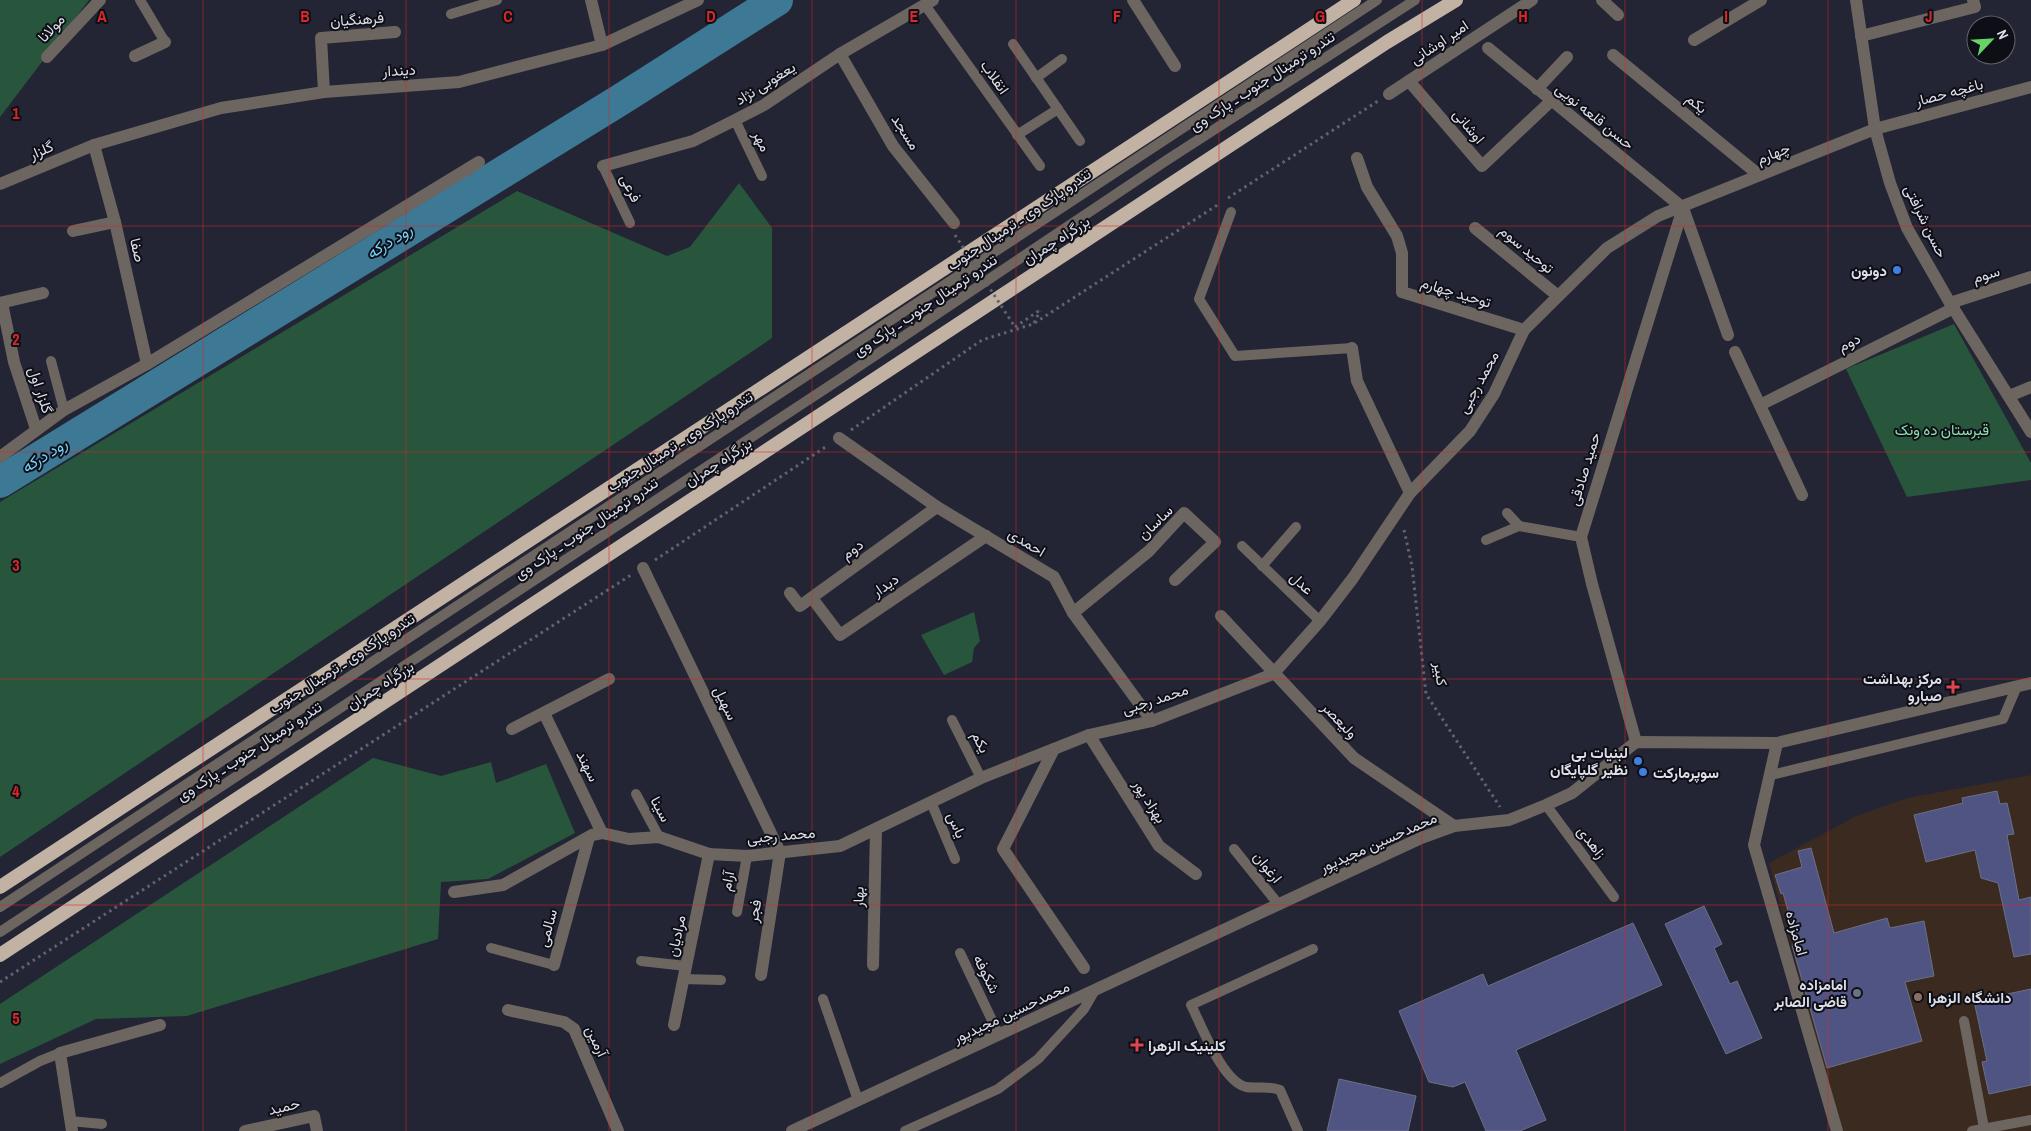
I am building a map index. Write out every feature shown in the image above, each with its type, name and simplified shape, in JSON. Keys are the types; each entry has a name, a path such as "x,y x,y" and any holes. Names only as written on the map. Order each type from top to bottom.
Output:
{"highway":[{"path":"0,887 1354,0"},
{"name":"بزرگراه چمران","path":"0,955 1387,42 1456,0"}],"street":[{"name":"مولانا","path":"47,57 100,0"},
{"path":"591,0 602,45"},
{"name":"دیندار","path":"94,145 221,108 324,92 459,82 602,45 698,0"},
{"path":"1133,0 1175,66"},
{"name":"امیر اوشانی","path":"1390,94 1532,0"},
{"path":"1602,0 1618,15"},
{"path":"1694,40 1761,0"},
{"name":"حسن شرافتی","path":"1856,0 1875,129 1890,183 1907,228 1952,305 2031,432"},
{"path":"1861,36 1975,7 1973,0"},
{"name":"یعغوبی نژاد","path":"603,166 693,142 764,105 840,54 929,2"},
{"name":"فرهنگیان","path":"324,92 321,38 395,32"},
{"path":"136,56 165,42"},
{"name":"حسن قلعه نویی","path":"1488,48 1550,101 1683,208"},
{"name":"مسجد","path":"840,54 893,146 954,229"},
{"name":"یکم","path":"1613,55 1759,175"},
{"path":"1537,89 1568,57"},
{"name":"اوشانی","path":"1409,81 1482,166 1550,101"},
{"name":"باغچه حصار","path":"1875,129 2031,87"},
{"name":"چهارم","path":"1683,208 1759,175 1875,129"},
{"name":"گلزار","path":"0,184 94,145"},
{"name":"صفا","path":"94,145 115,222 147,364"},
{"name":"توحید چهارم","path":"1357,158 1367,187 1397,236 1402,253 1402,292 1524,330"},
{"path":"0,457 64,410 147,364 478,162"},
{"path":"1683,208 1728,335"},
{"name":"محمد رجبی","path":"454,892 503,885 589,836 602,833 629,839 659,837 709,854 748,856 840,846 981,778 1089,735 1152,720 1273,674 1320,621 1410,493 1470,430 1494,394 1524,330 1607,248 1658,216 1683,208"},
{"name":"حمید صادقی","path":"1636,742 1592,584 1582,537 1683,208"},
{"path":"73,231 115,222"},
{"name":"توحید سوم","path":"1475,228 1558,296"},
{"name":"سوم","path":"1952,305 2031,277"},
{"name":"گلزار اول","path":"36,429 14,362 1,303 43,293"},
{"name":"دوم","path":"1760,405 1952,305"},
{"path":"1352,348 1358,380 1410,493"},
{"path":"1735,352 1802,495"},
{"path":"2009,396 2031,388"},
{"name":"احمدی","path":"839,438 937,507 1054,577 1073,613 1152,720"},
{"name":"دوم","path":"812,598 937,507"},
{"name":"ساسان","path":"1073,613 1149,551 1184,513 1215,542 1175,580"},
{"name":"دیدار","path":"812,598 840,635 986,536"},
{"name":"سهیل","path":"643,568 780,852"},
{"path":"790,593 800,606 812,598"},
{"name":"ولیعصر","path":"1221,616 1273,674 1354,758 1454,826"},
{"path":"512,729 610,679"},
{"path":"1636,742 1777,743 2031,683"},
{"name":"سهند","path":"544,713 602,833"},
{"name":"بهزاد پور","path":"1089,735 1159,846 1196,874"},
{"name":"محمدحسین مجیدپور","path":"792,1131 1421,838 1454,826 1509,820 1546,805 1572,793 1636,742"},
{"name":"امامزاده","path":"1777,743 1754,845 1837,1131"},
{"path":"1054,749 1003,849 1084,968"},
{"name":"بهار","path":"873,965 876,830"},
{"name":"سالمی","path":"554,965 589,836"},
{"name":"فجر","path":"760,975 780,852"},
{"name":"مرادیان","path":"674,1025 709,854"},
{"name":"آرمین","path":"508,1010 564,1022 574,1029 618,1131"},
{"path":"71,1126 60,1053 160,1025"},
{"name":"حمید","path":"245,1131 314,1116 317,1131"}],"lane":[{"path":"140,0 165,42"},
{"path":"451,14 468,4 497,0"},
{"name":"تندرو پارک وی ـ ترمینال جنوب","path":"0,907 1376,0"},
{"name":"تندرو ترمینال جنوب ـ پارک وی","path":"0,932 865,363 1167,160 1415,0"},
{"name":"انقلاب","path":"929,2 1017,135 1040,166"},
{"path":"1012,44 1080,141"},
{"path":"1036,78 1062,59"},
{"path":"1017,135 1058,109"},
{"name":"مهر","path":"735,120 762,176"},
{"name":"فرعی","path":"603,166 630,223"},
{"path":"1231,212 1199,299 1235,356 1352,348"},
{"path":"52,361 64,410"},
{"path":"1507,513 1519,526"},
{"path":"1486,540 1519,526 1582,537"},
{"path":"1262,566 1296,527"},
{"name":"عدل","path":"1242,546 1320,621"},
{"path":"1771,775 2003,719 2017,686"},
{"name":"یکم","path":"952,720 981,778"},
{"name":"سینا","path":"636,794 659,837"},
{"name":"یاس","path":"931,802 955,859"},
{"name":"زاهدی","path":"1546,805 1614,897"},
{"name":"ارغوان","path":"1234,849 1279,905"},
{"name":"آرام","path":"737,912 748,856"},
{"name":"سالمی","path":"491,948 554,965"},
{"path":"1298,1131 1280,1090 1268,1086 1245,1087 1228,1076 1192,1005 1313,949"},
{"name":"شکوفه","path":"960,953 1000,1035"},
{"path":"641,961 684,973 721,980"},
{"path":"905,1131 998,1089 1038,1059 1084,1009 1095,990"},
{"path":"823,999 858,1100"},
{"path":"1964,1021 1984,1128"},
{"path":"0,1083 40,1060 60,1053"},
{"path":"1972,1131 2031,1120"},
{"path":"71,1126 102,1124"}],"path":[{"path":"0,982 643,568 753,493 839,438 982,340 1033,324 1390,94"},
{"path":"954,229 1015,327 1040,310 1033,324"},
{"name":"کبیر","path":"1399,510 1412,566 1426,694 1509,820"}],"shaded area":[{"name":"دانشگاه الزهرا","path":"2031,775 2031,1131 1840,1131 1769,863 1856,816 1907,798"}],"green space":[{"path":"0,0 89,0 0,117"},
{"path":"739,183 772,228 772,338 0,857 0,502 517,191 667,256 690,247"},
{"name":"قبرستان ده ونک","path":"1954,324 2031,463 2031,480 1907,497 1846,369"},
{"path":"974,612 980,641 974,648 972,662 944,675 921,635"},
{"path":"373,758 441,776 491,762 496,783 546,764 575,833 488,879 441,882 438,939 187,1016 96,1019 0,1064 0,1004"}],"building":[{"path":"1997,791 2000,804 2007,803 2014,834 2007,835 2019,900 2031,897 2031,954 2014,957 1998,883 1981,878 1975,850 1926,862 1914,815 1963,803 1962,798"},
{"name":"امامزاده قاضی الصابر","path":"1811,848 1834,933 1887,918 1890,928 1924,921 1934,976 1905,982 1922,1041 1827,1068 1792,945 1797,943 1783,893 1781,894 1775,875 1802,867 1798,851"},
{"path":"1704,906 1722,944 1714,948 1730,984 1737,981 1762,1038 1726,1054 1665,924"},
{"path":"1633,923 1662,985 1516,1050 1546,1120 1520,1131 1486,1131 1465,1082 1453,1087 1429,1082 1399,1011 1483,974 1488,986"},
{"path":"2031,989 2031,1085 1989,1094 1982,1062 1987,1061 1974,1001"},
{"path":"1339,1079 1416,1096 1408,1131 1327,1131"}],"waterway":[{"name":"رود درکه","path":"0,482 620,100 777,0"}],"place":[{"name":"دونون","path":"1897,270"},
{"name":"مرکز بهداشت صبارو","path":"1953,687"},
{"name":"لبنیات بی نظیر گلپایگان","path":"1638,761"},
{"name":"سوپرمارکت","path":"1643,772"},
{"name":"امامزاده قاضی الصابر","path":"1857,993"},
{"name":"دانشگاه الزهرا","path":"1918,997"},
{"name":"کلینیک الزهرا","path":"1137,1045"}]}
